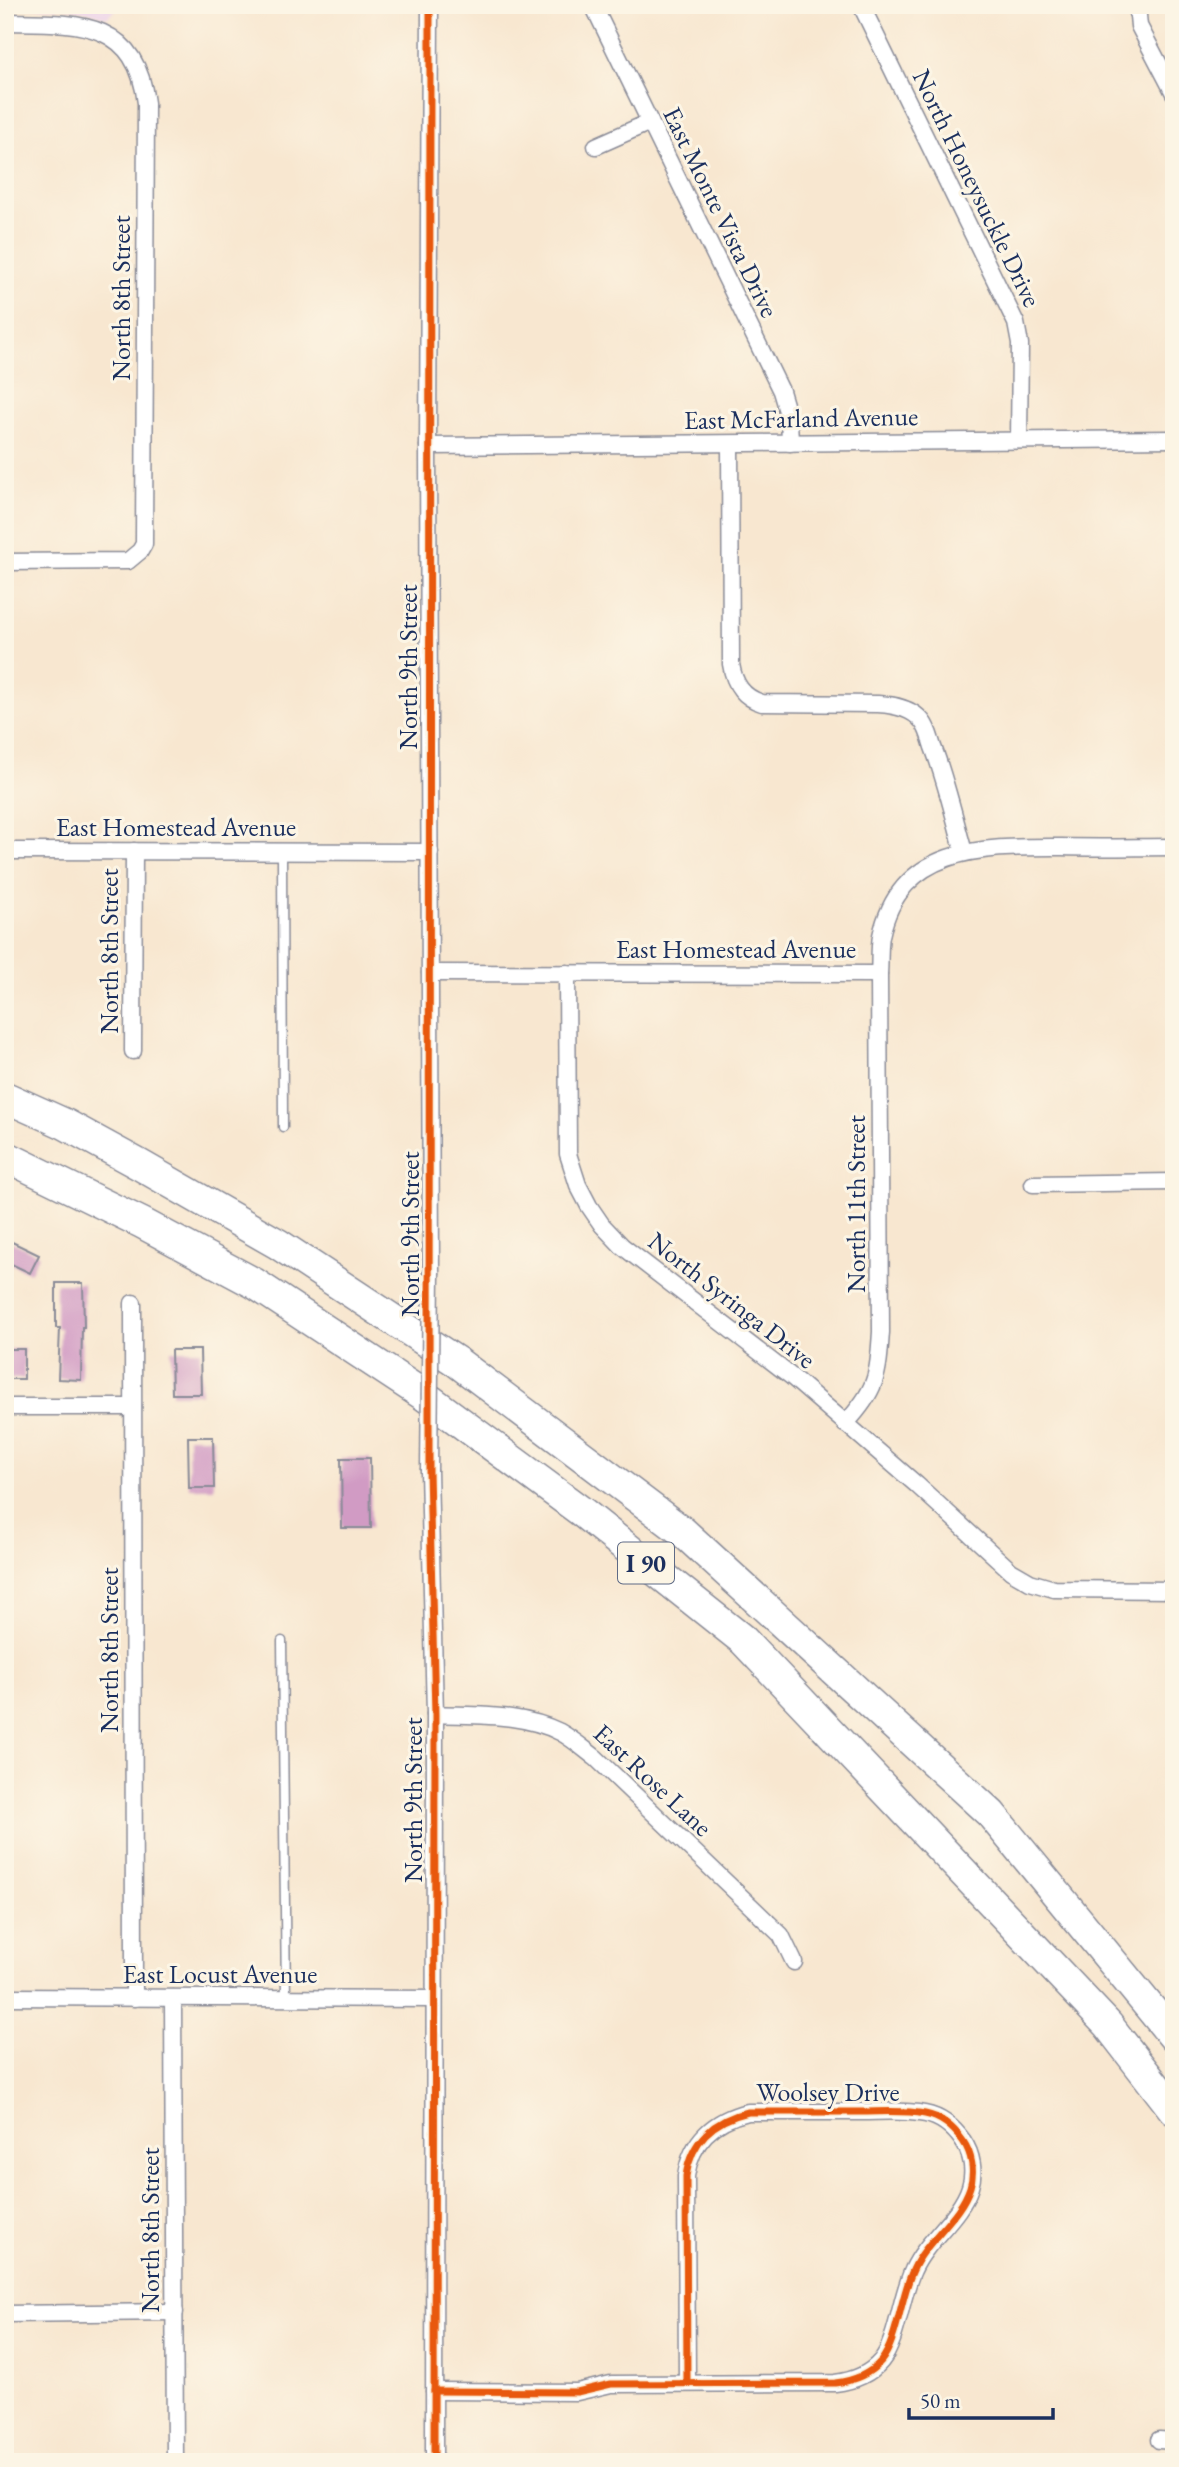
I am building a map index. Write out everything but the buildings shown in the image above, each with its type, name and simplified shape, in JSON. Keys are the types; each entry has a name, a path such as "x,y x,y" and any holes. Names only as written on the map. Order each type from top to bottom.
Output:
{"highway":[{"name":"I 90","path":"5,1097 65,1124 130,1159 278,1244 457,1362 683,1532 991,1814 1174,2037"},
{"name":"I 90","path":"5,1156 142,1223 254,1283 436,1404 582,1512 743,1640 1108,2025 1174,2110"}],"street":[{"name":"North 9th Street","path":"430,5 429,1471 435,1714 434,2462"},
{"name":"East Monte Vista Drive","path":"593,5 780,391 789,418 790,443"},
{"name":"North Honeysuckle Drive","path":"862,5 1016,323 1020,344 1019,440"},
{"path":"1137,5 1139,26 1174,93"},
{"name":"North 8th Street","path":"5,22 73,23 111,38 125,49 138,66 146,103 144,544 133,558 120,562 5,562"},
{"path":"596,146 650,122"},
{"name":"East McFarland Avenue","path":"428,446 1174,439"},
{"path":"730,444 731,664 738,686 746,695 762,703 878,704 912,711 922,721 934,749 964,852"},
{"name":"East Homestead Avenue","path":"430,973 879,974 881,939 892,904 917,873 929,865 979,849 1024,846 1174,847"},
{"name":"East Homestead Avenue","path":"5,851 430,852"},
{"name":"North 8th Street","path":"133,1051 134,851"},
{"name":"North Syringa Drive","path":"567,973 568,1154 578,1185 589,1206 622,1246 792,1377 1002,1563 1030,1582 1063,1590 1174,1590"},
{"name":"North 11th Street","path":"845,1424 869,1395 874,1384 879,1355 879,974"},
{"path":"1033,1184 1174,1182"},
{"name":"North 8th Street","path":"133,1303 134,1998"},
{"path":"5,1407 133,1407"},
{"name":"East Rose Lane","path":"435,1714 511,1717 548,1727 572,1739 596,1758 761,1915 780,1935 794,1962"},
{"name":"East Locust Avenue","path":"5,1997 434,1999"},
{"name":"North 8th Street","path":"173,1998 176,2462"},
{"name":"Woolsey Drive","path":"434,2391 577,2392 611,2384 835,2383 857,2379 881,2361 891,2343 901,2301 913,2269 932,2239 962,2206 970,2189 972,2164 962,2138 943,2120 925,2114 900,2112 748,2112 733,2116 706,2133 694,2150 686,2176 687,2383"},
{"path":"5,2314 175,2312"}],"lane":[{"path":"282,851 282,1127"},
{"path":"282,1642 286,1999"}],"shaded area":[{"path":"5,5 120,5 107,18 66,8 5,8"}],"cycle path":[{"path":"430,5 429,1471 435,1714 434,2462"},
{"path":"434,2391 577,2392 611,2384 835,2383 860,2377 876,2366 886,2353 913,2270 926,2248 959,2209 970,2187 970,2157 956,2132 936,2118 909,2112 748,2112 725,2120 706,2134 693,2152 686,2176 687,2383"}]}
